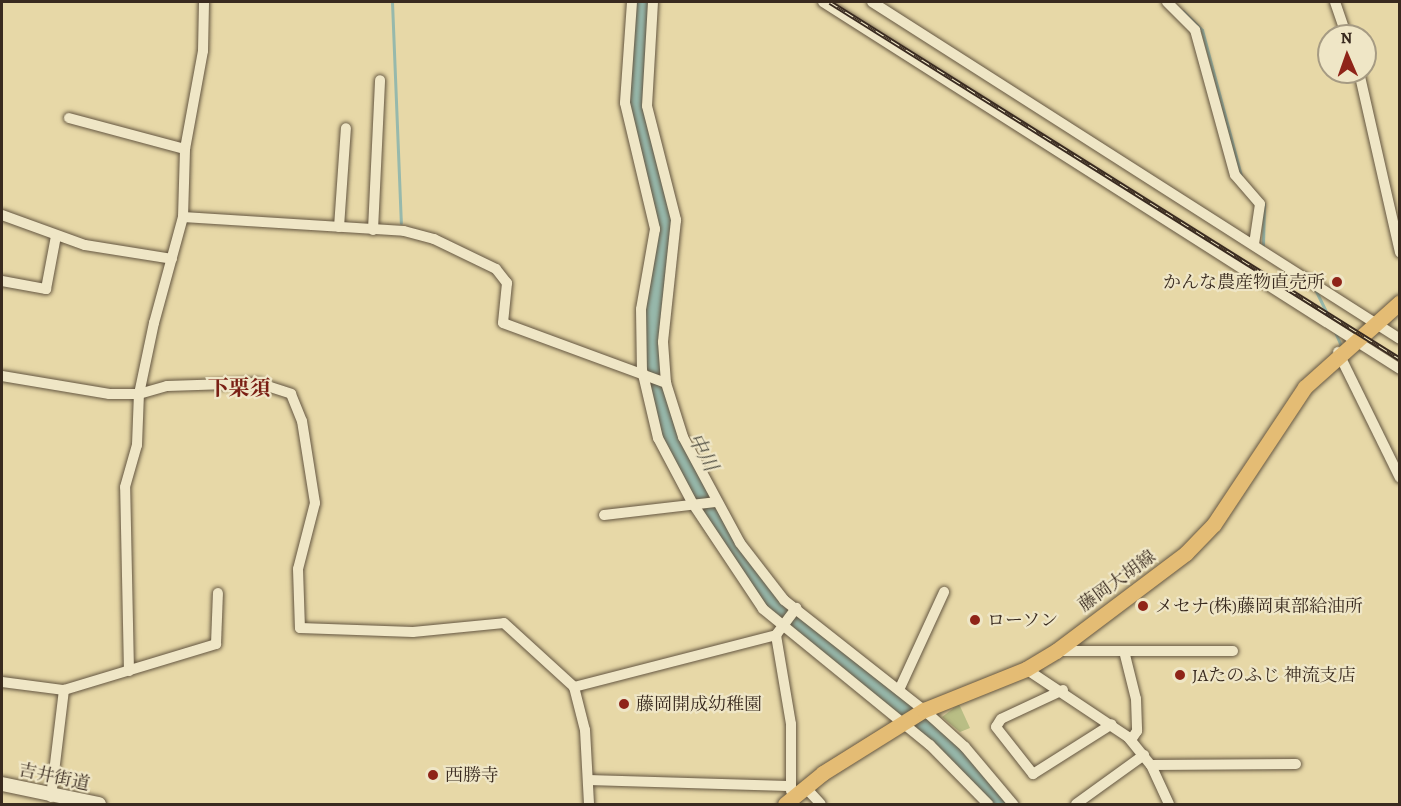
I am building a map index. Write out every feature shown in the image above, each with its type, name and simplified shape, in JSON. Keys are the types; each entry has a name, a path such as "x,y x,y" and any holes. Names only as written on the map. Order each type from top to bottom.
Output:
{"main road":[{"name":"藤岡大胡線","path":"793,794 912,717 1026,669 1056,651 1200,540 1296,400 1338,352 1372,322 1400,302"},
{"name":"吉井街道","path":"2,784 51,797 97,804"}],"street":[{"path":"129,670 125,487 137,445 139,394 183,217 185,149 203,51 204,2"},
{"path":"632,2 627,124 655,229 642,309 642,370 658,438 693,504 739,576 780,631 912,717 965,747 1012,804"},
{"path":"653,2 647,106 677,241 667,292 666,383 683,437 717,502 751,558 796,608 899,690 912,717 988,804"},
{"path":"823,2 1400,369"},
{"path":"872,2 1400,339"},
{"path":"1167,2 1195,30 1235,175 1260,204 1254,244"},
{"path":"1335,2 1343,24"},
{"path":"373,230 380,80"},
{"path":"1362,84 1400,252"},
{"path":"69,118 185,149"},
{"path":"339,227 346,128"},
{"path":"2,215 56,236 172,259"},
{"path":"183,217 404,231 476,256 507,284 503,323 642,370 666,383"},
{"path":"2,282 46,289 56,236"},
{"path":"1338,352 1400,478"},
{"path":"2,376 139,394 167,386 258,383 291,394 302,421 315,502 298,569 300,628 413,632 504,623 574,687 585,730 589,804"},
{"path":"604,515 717,502"},
{"path":"899,690 944,592"},
{"path":"2,682 64,690 216,644 218,593"},
{"path":"574,687 780,631 796,608"},
{"path":"780,631 791,724 793,794"},
{"path":"1056,651 1233,651"},
{"path":"1124,651 1136,699 1137,731 1131,740"},
{"path":"1026,669 1063,690 1131,740 1151,765 1169,804"},
{"path":"51,797 64,690"},
{"path":"1063,690 1001,719 996,727 1033,774 1112,724"},
{"path":"1076,804 1144,755"},
{"path":"1151,765 1296,764"},
{"path":"588,780 793,794 821,804"}],"green space":[{"path":"959,704 970,728 960,732 942,717"}],"waterway":[{"path":"392,2 401,223"},
{"name":"中川","path":"643,2 636,90 639,131 665,209 653,331 655,392 667,432 756,584 808,634 939,736 1001,804"},
{"path":"1183,11 1202,30 1241,176"},
{"path":"1263,245 1264,204"},
{"path":"1315,289 1329,318"},
{"path":"1335,332 1342,348"}],"railway":[{"path":"830,2 1400,359"}],"place":[{"name":"かんな農産物直売所","path":"1337,282"},
{"name":"メセナ(株)藤岡東部給油所","path":"1143,606"},
{"name":"ローソン","path":"975,620"},
{"name":"JAたのふじ 神流支店","path":"1180,675"},
{"name":"藤岡開成幼稚園","path":"624,704"},
{"name":"西勝寺","path":"433,775"}],"district":[{"name":"下栗須","path":"239,388"}]}
